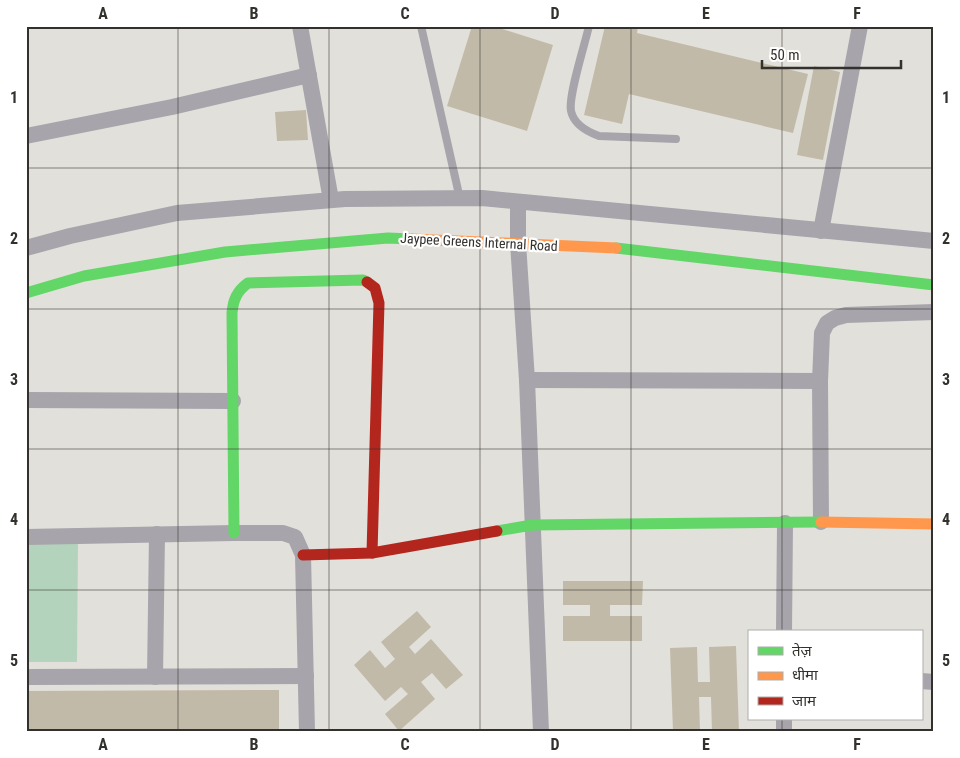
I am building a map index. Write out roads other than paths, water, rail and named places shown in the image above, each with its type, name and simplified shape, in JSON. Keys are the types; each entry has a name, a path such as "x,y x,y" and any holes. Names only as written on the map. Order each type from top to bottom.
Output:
{"street":[{"path":"300,26 331,200"},
{"path":"821,231 859,28"},
{"path":"26,136 172,108 309,75"},
{"path":"26,248 70,236 178,213 331,200 482,198 934,241"},
{"path":"518,202 518,244 527,380 541,732"},
{"name":"Jaypee Greens Internal Road","path":"26,293 84,276 225,252 388,238 616,248 934,285"},
{"path":"234,533 233,300 239,289 248,284 363,280 372,283 378,302 372,553"},
{"path":"822,522 820,381 822,333 827,323 835,318 846,315 934,312"},
{"path":"527,380 820,381"},
{"path":"26,400 233,401"},
{"path":"303,555 372,553 532,525 822,522 934,524"},
{"path":"784,630 785,523"},
{"path":"26,537 234,533 283,533 295,536 303,555 306,732"},
{"path":"155,677 157,534"},
{"path":"26,677 306,676"}],"lane":[{"path":"421,26 460,199"},
{"path":"589,26 571,97 571,111 576,122 588,132 600,136 676,139"}]}
